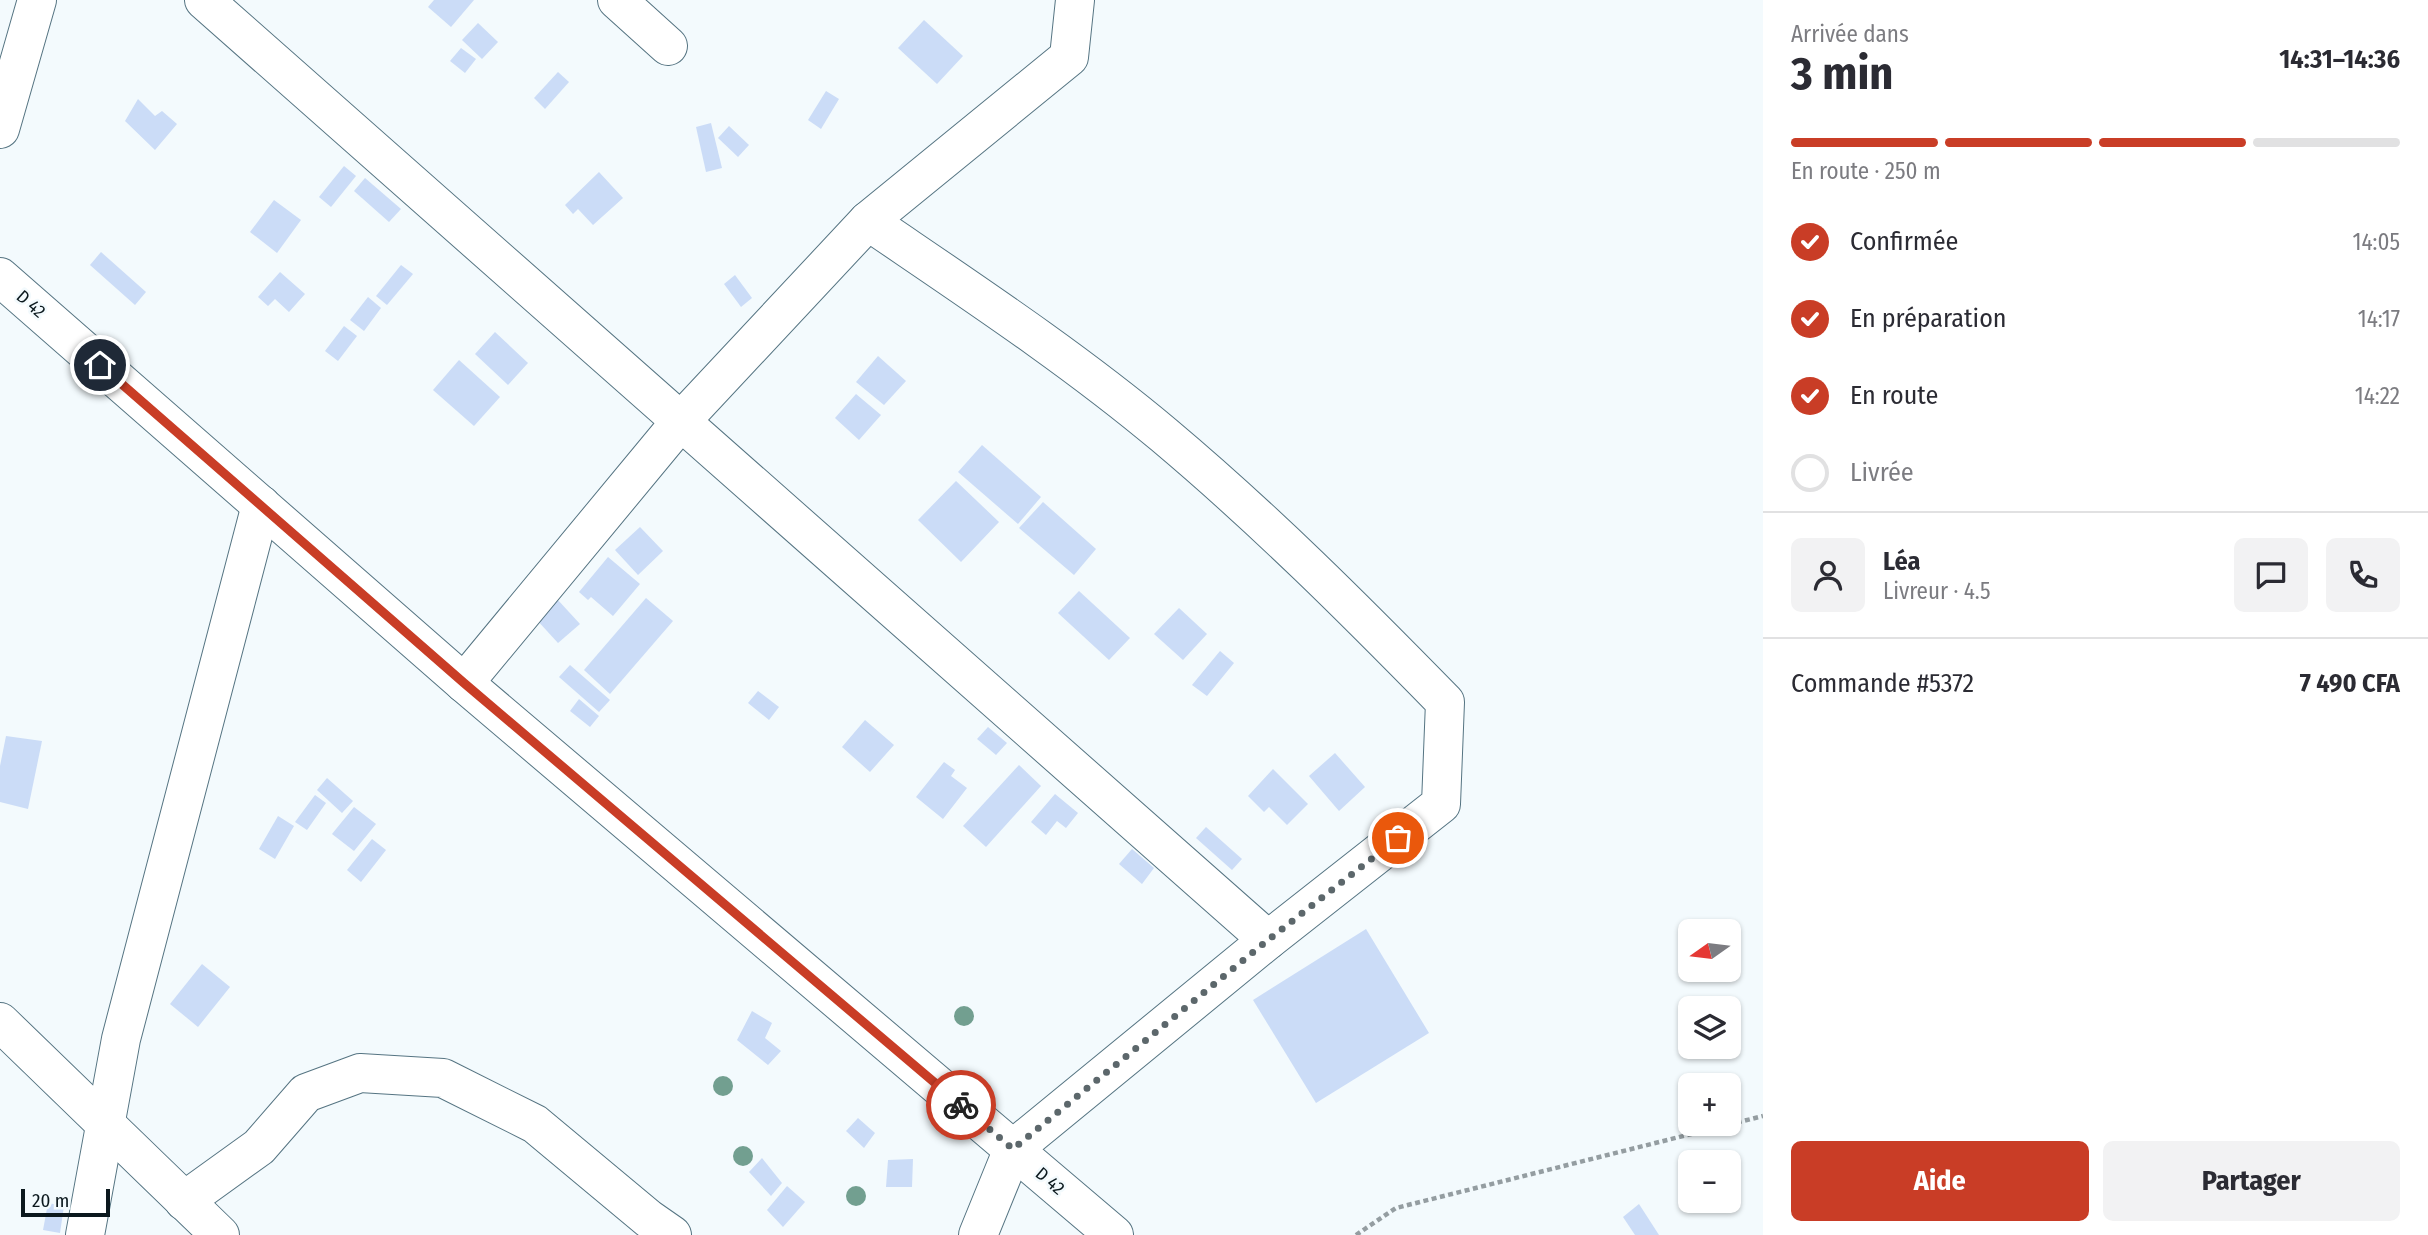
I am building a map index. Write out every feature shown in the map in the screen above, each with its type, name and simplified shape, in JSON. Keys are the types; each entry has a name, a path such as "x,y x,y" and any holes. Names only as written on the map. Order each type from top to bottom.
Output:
{"street":[{"path":"0,129 37,0"},
{"path":"204,0 1268,940"},
{"path":"617,0 668,46"},
{"path":"464,683 681,421 868,221 1069,57 1075,0"},
{"path":"868,221 1042,339 1163,434 1270,527 1445,702 1441,804 1268,940 1013,1149 978,1235"},
{"name":"D 42","path":"0,277 464,683 1114,1235"},
{"path":"85,1235 121,1039 261,505"},
{"path":"0,1022 220,1235"},
{"path":"184,1201 259,1147 306,1093 359,1073 443,1078 535,1124 672,1235"}],"path":[{"path":"1356,1235 1396,1208 1763,1116"}],"building":[{"path":"434,0 474,0 451,27 428,7"},
{"path":"924,20 963,56 937,84 898,48"},
{"path":"478,23 498,42 482,59 462,40"},
{"path":"461,48 476,59 465,73 450,61"},
{"path":"558,72 569,82 545,109 534,98"},
{"path":"826,91 839,99 821,129 808,120"},
{"path":"138,99 155,116 162,111 177,124 155,150 125,121"},
{"path":"711,123 722,168 706,172 696,127"},
{"path":"729,126 749,145 738,157 718,138"},
{"path":"344,166 356,176 331,207 319,197"},
{"path":"599,172 623,198 593,225 578,209 573,214 565,205"},
{"path":"365,178 401,209 389,222 354,191"},
{"path":"274,200 301,220 277,253 250,232"},
{"path":"101,252 146,292 135,305 90,265"},
{"path":"401,265 413,274 387,305 376,296"},
{"path":"280,272 305,294 289,312 275,299 268,306 258,297"},
{"path":"735,275 752,298 741,307 724,284"},
{"path":"368,297 381,308 364,331 350,320"},
{"path":"344,326 357,336 338,361 325,351"},
{"path":"495,332 528,363 508,385 475,354"},
{"path":"878,356 906,381 884,405 856,382"},
{"path":"459,360 500,397 474,426 433,390"},
{"path":"856,394 881,415 859,440 835,418"},
{"path":"982,445 1041,497 1018,524 958,472"},
{"path":"956,481 999,522 961,562 918,520"},
{"path":"1043,502 1096,549 1074,575 1019,528"},
{"path":"640,527 663,551 638,575 615,550"},
{"path":"608,557 640,584 613,616 591,597 588,600 579,592"},
{"path":"1079,591 1130,638 1109,660 1058,613"},
{"path":"646,598 673,621 610,694 584,670"},
{"path":"557,599 580,624 558,643 536,619"},
{"path":"1179,608 1207,634 1183,660 1154,634"},
{"path":"1220,651 1234,663 1207,696 1192,685"},
{"path":"570,665 610,700 599,712 559,677"},
{"path":"758,691 779,707 769,720 748,703"},
{"path":"579,699 599,716 590,727 570,711"},
{"path":"865,720 894,745 870,772 842,747"},
{"path":"988,727 1007,743 996,755 977,739"},
{"path":"6,736 42,741 28,809 0,802 0,766"},
{"path":"1335,753 1365,787 1339,811 1309,776"},
{"path":"944,762 955,770 951,776 967,788 943,819 916,797"},
{"path":"1019,765 1041,786 986,847 963,826"},
{"path":"1273,769 1308,804 1287,825 1269,807 1264,812 1248,796"},
{"path":"327,778 353,801 342,813 317,790"},
{"path":"1055,794 1078,813 1066,828 1057,821 1046,835 1031,822"},
{"path":"315,795 326,803 307,830 295,822"},
{"path":"354,807 376,824 354,851 332,834"},
{"path":"278,816 294,826 275,859 259,849"},
{"path":"1206,827 1242,859 1232,870 1196,838"},
{"path":"372,839 386,850 361,882 347,870"},
{"path":"1132,849 1154,868 1142,884 1119,864"},
{"path":"1366,929 1429,1033 1316,1103 1253,1000"},
{"path":"202,964 230,987 198,1027 170,1004"},
{"path":"752,1011 772,1023 765,1038 781,1051 768,1065 737,1040"},
{"path":"858,1118 875,1133 864,1148 846,1131"},
{"path":"762,1158 782,1183 771,1196 749,1172"},
{"path":"913,1159 912,1187 886,1187 888,1160"},
{"path":"787,1186 805,1202 783,1227 767,1210"},
{"path":"48,1203 64,1206 60,1233 43,1230"},
{"path":"1639,1204 1659,1235 1635,1235 1623,1217"}],"way so far":[{"path":"961,1105 1013,1149 1268,940 1398,838"}],"route":[{"path":"100,365 464,683 961,1105"}]}
